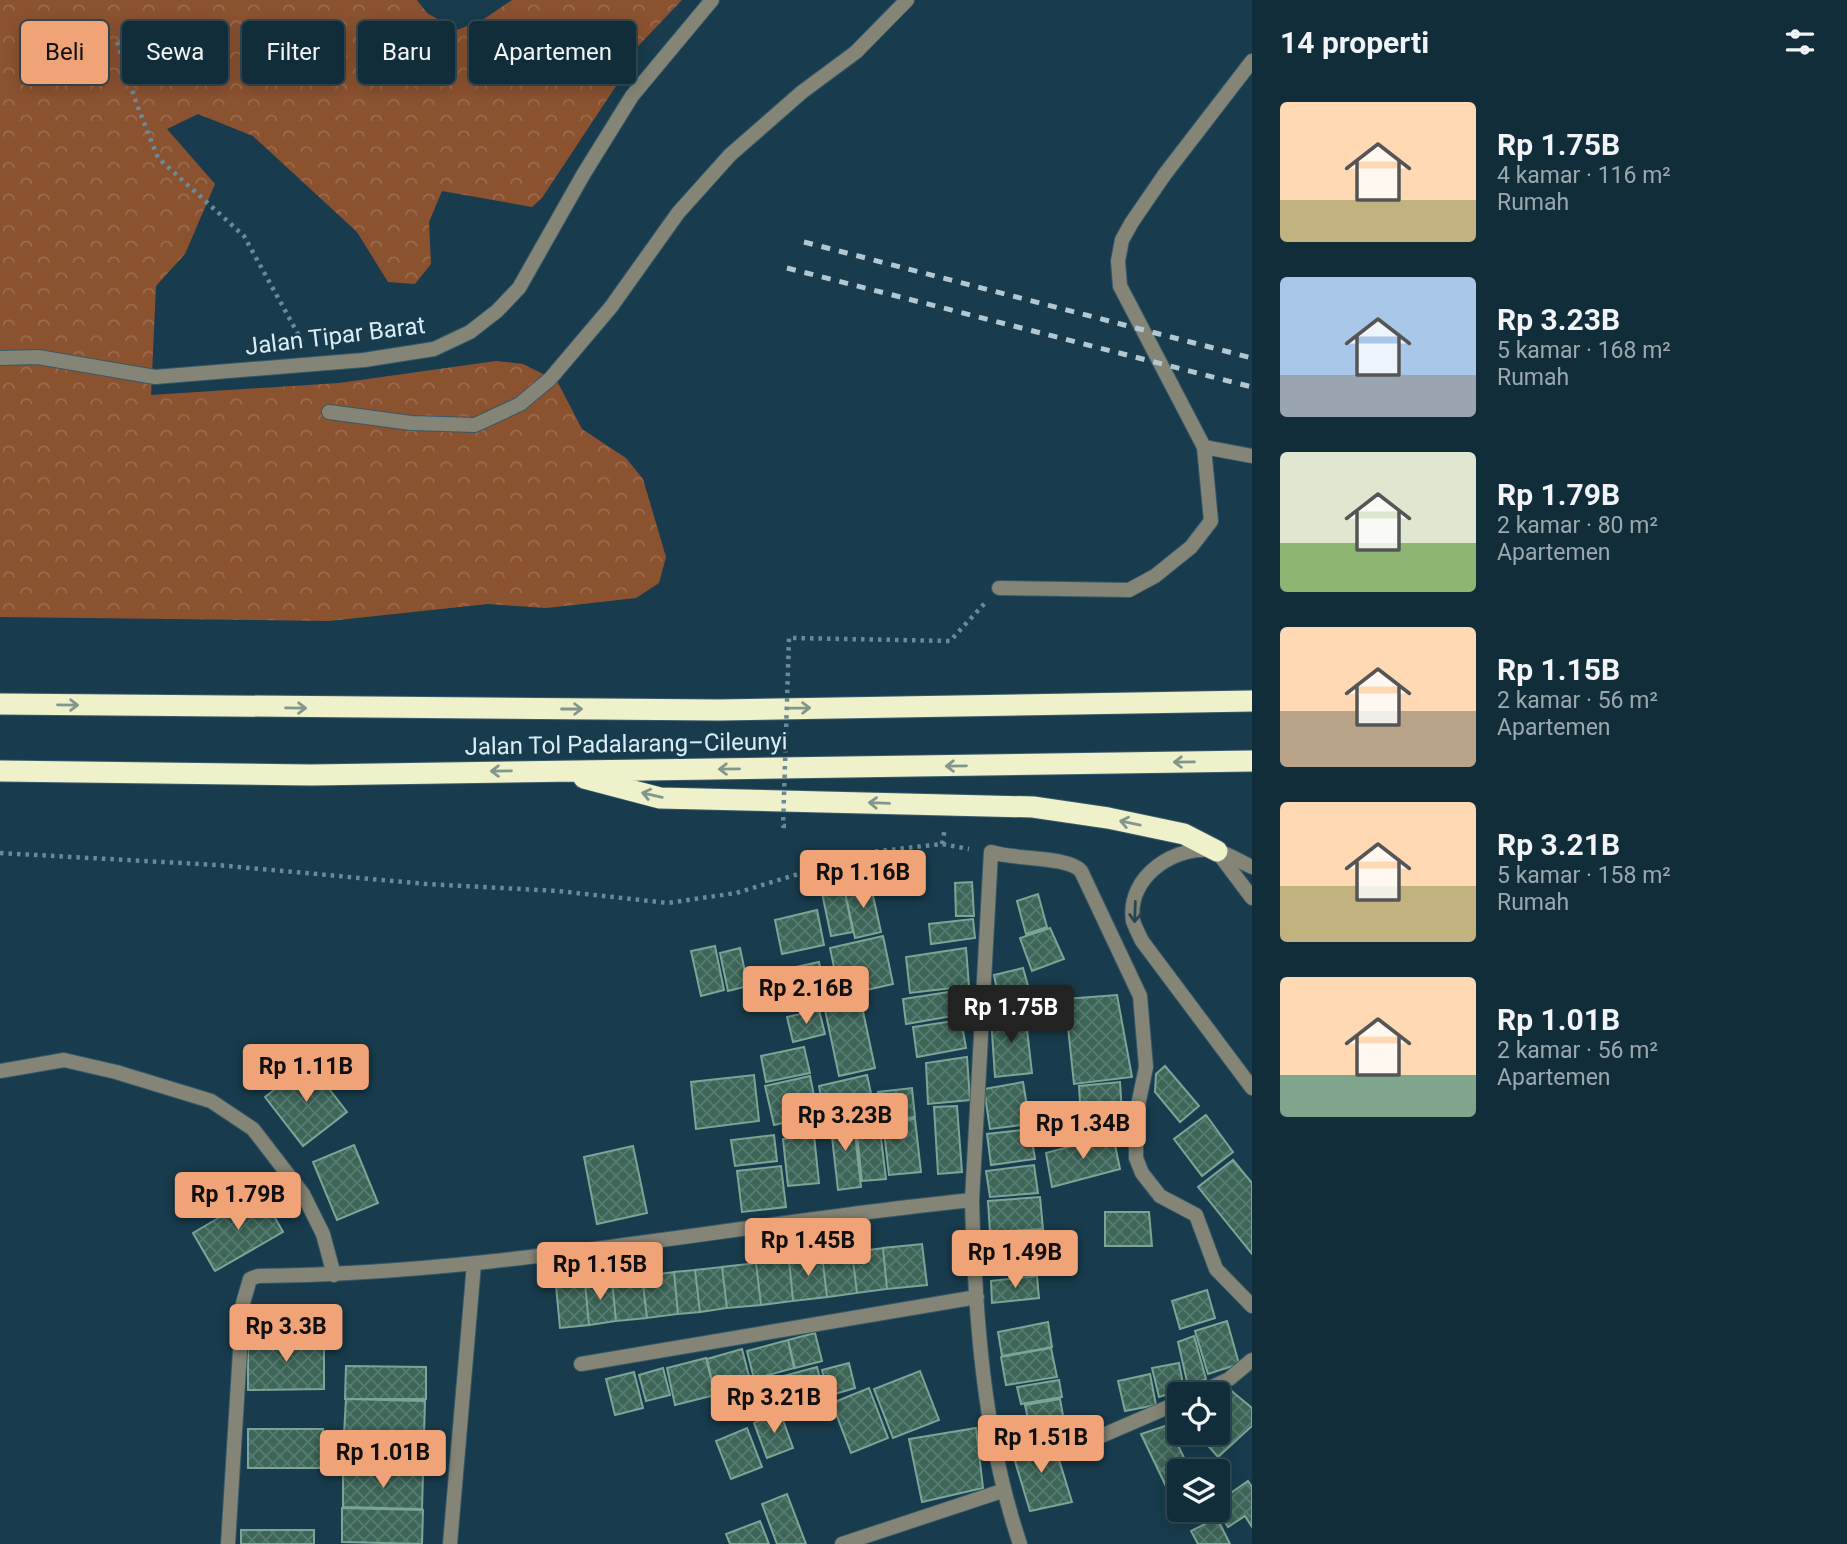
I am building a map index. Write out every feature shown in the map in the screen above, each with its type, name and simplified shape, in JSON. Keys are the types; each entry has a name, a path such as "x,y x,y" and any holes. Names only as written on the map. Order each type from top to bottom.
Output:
{"highway":[{"name":"Jalan Tol Padalarang–Cileunyi","path":"0,704 719,710 1252,701"},
{"name":"Jalan Tol Padalarang–Cileunyi","path":"0,771 311,775 1252,761"},
{"path":"557,770 660,797 1033,807 1108,818 1184,834 1217,851"}],"street":[{"name":"Jalan Tipar Barat","path":"0,358 38,357 155,377 315,365 434,349 470,332 497,311 519,288 583,175 632,96 712,0"},
{"path":"329,412 411,423 475,425 520,404 550,379 611,307 649,259 678,213 730,155 803,92 856,52 907,0"},
{"path":"999,588 1129,590 1155,576 1191,547 1211,521 1203,447 1120,286 1118,261 1122,240 1132,222 1165,174 1252,61"},
{"path":"1203,447 1252,456"},
{"path":"1252,867 1217,851 1190,852 1161,862 1139,887 1133,920 1142,941 1252,1088"},
{"path":"1217,851 1252,898"},
{"path":"1020,1544 1002,1491 985,1390 972,1200 991,852 1023,860 1063,860 1074,863 1081,871 1140,996 1146,1067 1136,1115 1136,1158 1142,1173 1160,1196 1196,1215 1216,1269 1252,1306"},
{"path":"0,1071 64,1060 116,1072 211,1101 253,1129 303,1194 323,1234 334,1275"},
{"path":"228,1544 245,1288 250,1279 258,1276 334,1275 474,1264 852,1212 972,1200"},
{"path":"450,1544 474,1264"},
{"path":"581,1364 977,1297"},
{"path":"1223,1382 1252,1360"},
{"path":"1101,1436 1167,1408"},
{"path":"842,1544 1002,1491"}],"path":[{"path":"117,42 137,105 159,158 244,236 315,365"},
{"path":"786,826 783,826 789,638 950,641 999,588"},
{"path":"0,853 217,865 426,884 558,891 668,903 736,893 871,852 942,844 991,852"}],"green space":[{"path":"0,0 417,0 427,13 441,21 358,21 358,84 455,84 455,29 469,25 469,84 617,84 542,198 532,207 442,191 429,222 431,264 415,284 388,282 357,232 253,136 198,114 167,129 215,184 185,254 156,286 151,395 339,383 496,361 523,364 557,381 582,429 626,458 643,479 666,557 659,583 636,598 546,608 488,604 329,621 0,617"},
{"path":"512,0 682,0 636,48 636,21 479,21"}],"building":[{"path":"870,882 881,932 855,938 844,888"},
{"path":"972,882 974,916 956,916 955,883"},
{"path":"844,888 853,932 831,936 822,893"},
{"path":"1038,894 1047,927 1026,934 1017,901"},
{"path":"817,910 824,945 782,954 775,920"},
{"path":"973,919 975,938 931,944 929,924"},
{"path":"1050,928 1064,959 1032,971 1020,938"},
{"path":"883,936 893,984 840,996 830,948"},
{"path":"715,946 724,990 701,996 691,951"},
{"path":"740,948 748,986 728,991 720,953"},
{"path":"966,948 969,986 910,993 906,957"},
{"path":"819,962 827,1000 790,1008 782,970"},
{"path":"1023,968 1032,1000 1000,1006 994,975"},
{"path":"962,990 964,1014 906,1024 903,999"},
{"path":"1117,995 1132,1077 1074,1084 1065,999"},
{"path":"861,1002 875,1068 839,1076 825,1010"},
{"path":"819,1010 825,1034 793,1042 787,1017"},
{"path":"1025,1012 1032,1073 995,1077 991,1018"},
{"path":"961,1020 966,1048 917,1057 913,1027"},
{"path":"804,1047 810,1073 766,1082 761,1056"},
{"path":"967,1057 970,1100 928,1104 926,1063"},
{"path":"309,1063 347,1112 303,1146 265,1097"},
{"path":"1165,1066 1199,1106 1180,1122 1155,1092 1156,1074"},
{"path":"754,1075 759,1121 696,1129 691,1082"},
{"path":"867,1075 872,1098 823,1108 819,1086"},
{"path":"810,1076 818,1115 774,1125 765,1086"},
{"path":"1023,1082 1030,1124 990,1129 984,1089"},
{"path":"1120,1082 1123,1131 1082,1133 1079,1086"},
{"path":"912,1088 915,1117 881,1121 878,1092"},
{"path":"957,1106 962,1172 938,1174 934,1107"},
{"path":"878,1113 886,1179 862,1181 855,1115"},
{"path":"1206,1115 1233,1152 1202,1176 1174,1139"},
{"path":"853,1116 861,1187 838,1190 830,1119"},
{"path":"915,1119 921,1172 889,1175 883,1123"},
{"path":"1030,1129 1035,1159 991,1165 987,1134"},
{"path":"774,1135 777,1161 735,1166 731,1140"},
{"path":"814,1135 819,1183 788,1186 783,1139"},
{"path":"1113,1135 1120,1169 1052,1187 1046,1153"},
{"path":"354,1145 378,1203 337,1220 313,1162"},
{"path":"633,1146 647,1213 597,1224 584,1157"},
{"path":"1233,1160 1252,1183 1252,1254 1198,1187"},
{"path":"1034,1165 1038,1193 990,1197 986,1171"},
{"path":"781,1166 786,1207 742,1212 737,1171"},
{"path":"261,1193 283,1232 215,1271 193,1233"},
{"path":"1040,1197 1043,1229 990,1232 988,1201"},
{"path":"1105,1212 1149,1212 1152,1246 1105,1246"},
{"path":"922,1244 927,1285 887,1289 883,1248"},
{"path":"883,1248 887,1289 857,1293 852,1252"},
{"path":"852,1252 857,1293 827,1297 822,1255"},
{"path":"822,1255 827,1297 793,1301 789,1259"},
{"path":"789,1259 793,1301 761,1305 756,1263"},
{"path":"756,1263 761,1305 727,1308 722,1267"},
{"path":"722,1267 727,1308 700,1312 695,1270"},
{"path":"695,1270 700,1312 678,1314 674,1272"},
{"path":"674,1272 678,1314 647,1318 642,1276"},
{"path":"642,1276 647,1318 616,1321 612,1280"},
{"path":"1037,1276 1039,1298 992,1303 991,1281"},
{"path":"612,1280 616,1321 589,1325 585,1283"},
{"path":"585,1283 589,1325 560,1328 556,1286"},
{"path":"1207,1290 1215,1318 1180,1329 1172,1301"},
{"path":"1227,1321 1239,1364 1208,1374 1195,1331"},
{"path":"1048,1322 1052,1347 1002,1356 998,1332"},
{"path":"815,1333 822,1361 795,1368 788,1340"},
{"path":"1194,1336 1206,1379 1187,1382 1178,1342"},
{"path":"248,1339 324,1339 324,1389 248,1390"},
{"path":"788,1340 794,1368 754,1379 747,1351"},
{"path":"1051,1348 1057,1377 1006,1385 1001,1357"},
{"path":"742,1349 751,1384 715,1393 707,1359"},
{"path":"706,1358 715,1395 675,1405 667,1368"},
{"path":"849,1363 855,1388 828,1396 822,1370"},
{"path":"1179,1363 1183,1382 1167,1382 1167,1394 1159,1397 1152,1368"},
{"path":"346,1366 426,1367 426,1399 345,1399"},
{"path":"817,1367 825,1398 765,1414 757,1383"},
{"path":"663,1368 670,1395 646,1401 639,1375"},
{"path":"920,1371 939,1420 893,1438 874,1389"},
{"path":"634,1372 643,1408 615,1415 606,1379"},
{"path":"1150,1374 1156,1405 1125,1411 1118,1381"},
{"path":"1059,1380 1062,1397 1021,1404 1017,1387"},
{"path":"869,1388 888,1438 851,1453 832,1403"},
{"path":"1230,1390 1252,1408 1252,1426 1218,1457 1208,1445 1230,1445"},
{"path":"346,1399 425,1401 424,1435 344,1434"},
{"path":"1060,1399 1066,1432 1032,1438 1025,1405"},
{"path":"780,1412 793,1448 767,1458 754,1423"},
{"path":"1167,1425 1167,1445 1178,1445 1185,1459 1167,1459 1167,1488 1141,1434"},
{"path":"747,1428 762,1467 731,1479 716,1441"},
{"path":"976,1428 983,1488 922,1502 909,1439"},
{"path":"248,1429 323,1429 322,1468 248,1468"},
{"path":"344,1435 424,1437 423,1473 344,1472"},
{"path":"1053,1440 1072,1502 1030,1511 1011,1448"},
{"path":"343,1472 423,1474 422,1509 343,1507"},
{"path":"1248,1481 1252,1487 1252,1527 1245,1516 1228,1527 1225,1522 1230,1522 1230,1494"},
{"path":"787,1494 806,1544 777,1544 762,1504"},
{"path":"342,1508 423,1510 422,1544 342,1542"},
{"path":"760,1521 769,1544 730,1544 726,1534"},
{"path":"1209,1522 1219,1522 1230,1544 1198,1544 1191,1531"},
{"path":"241,1530 314,1530 314,1544 241,1544"}],"railway":[{"path":"804,242 1252,358"},
{"path":"787,268 1252,387"}]}
